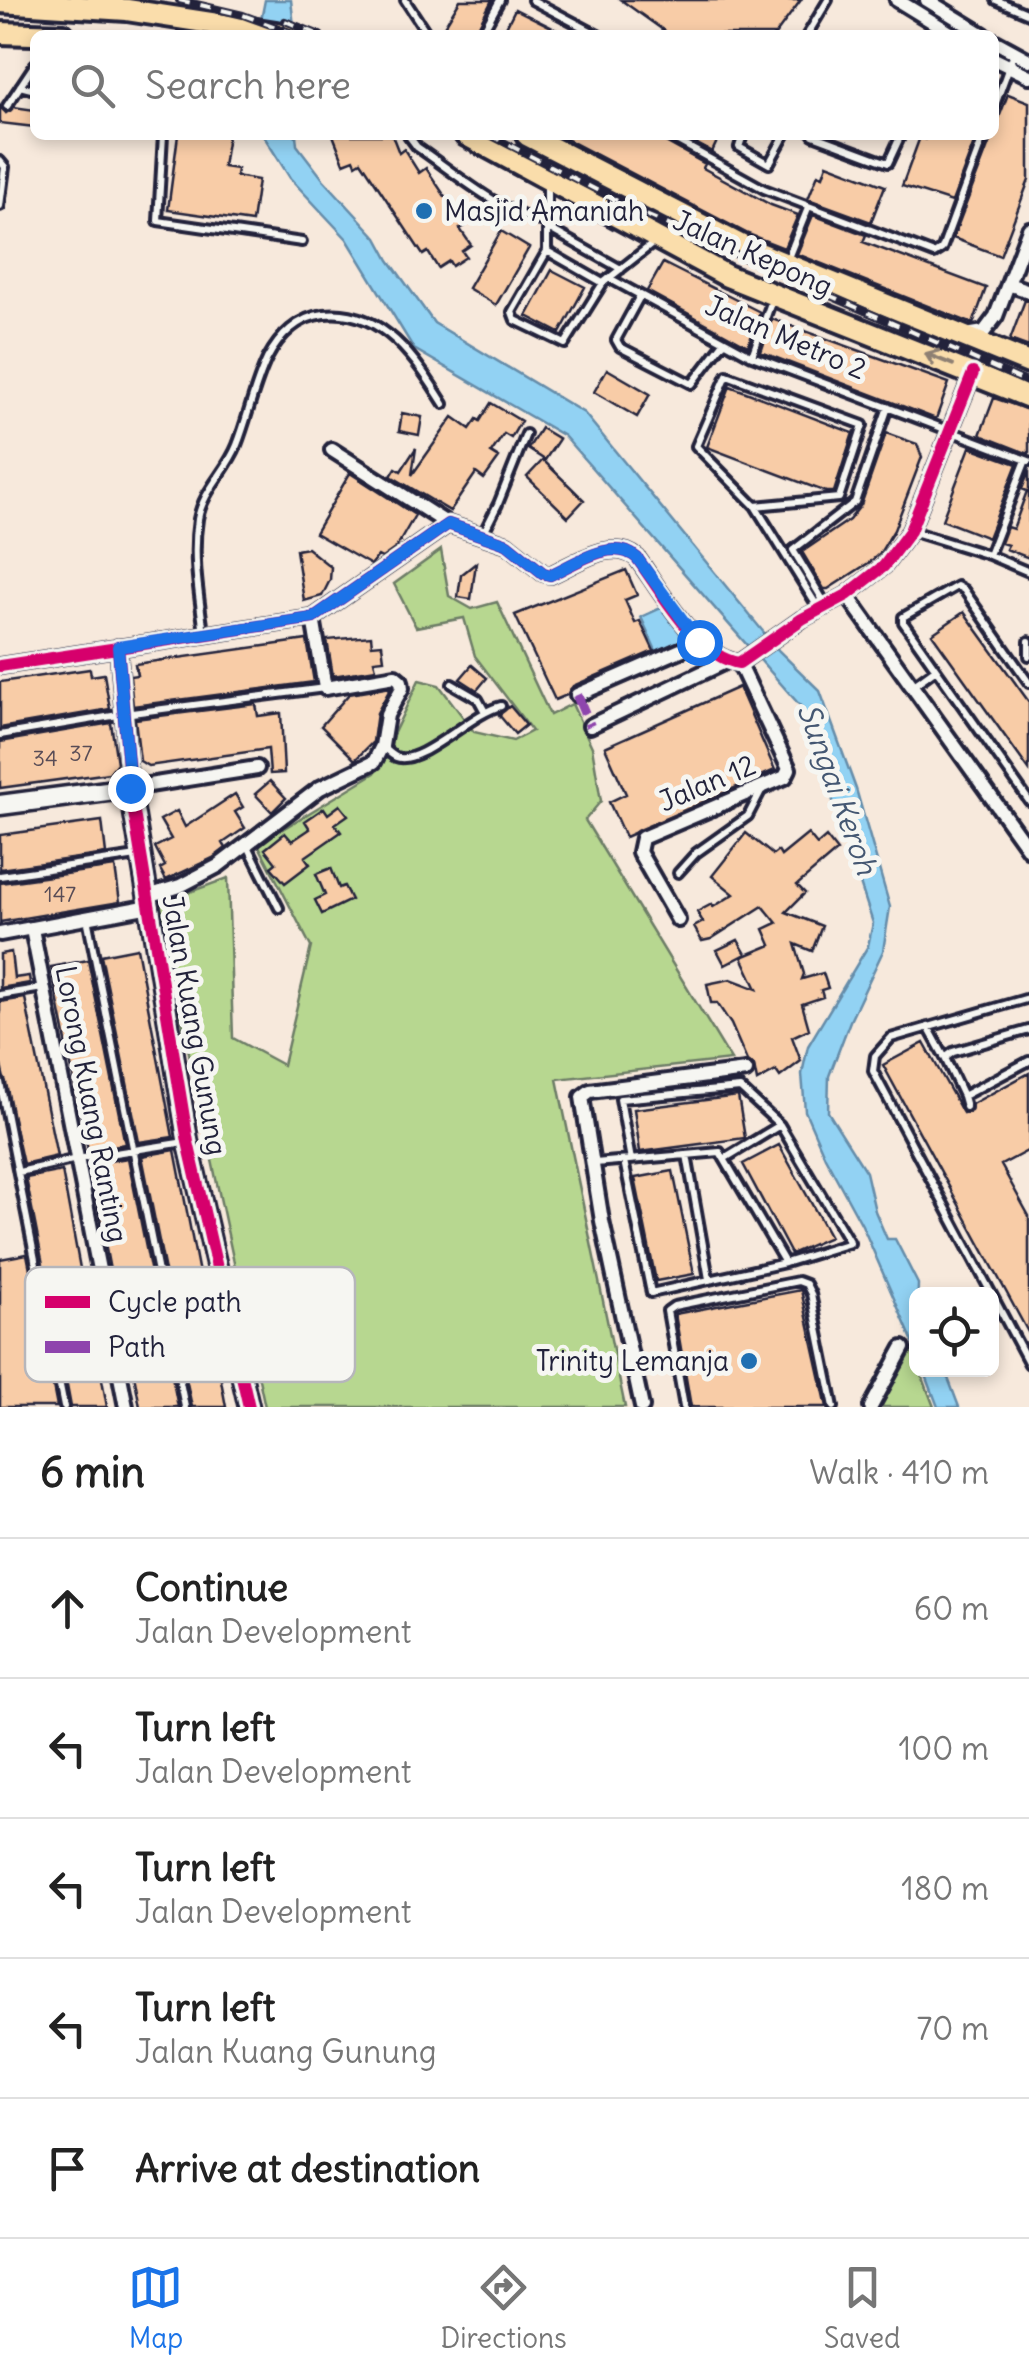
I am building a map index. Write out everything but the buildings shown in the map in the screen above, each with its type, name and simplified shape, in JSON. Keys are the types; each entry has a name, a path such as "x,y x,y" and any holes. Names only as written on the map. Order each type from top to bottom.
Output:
{"main road":[{"path":"0,2 127,5 262,30"},
{"path":"0,32 30,33"},
{"name":"Jalan Kepong","path":"475,140 727,276 1029,396"},
{"name":"Jalan Kepong","path":"537,140 786,265 1029,363"}],"street":[{"path":"897,0 946,30"},
{"path":"927,0 976,30"},
{"path":"999,44 1029,60"},
{"path":"999,62 1029,76"},
{"path":"961,336 984,332 996,316 1029,229"},
{"path":"1008,284 1029,291"},
{"path":"996,316 996,336 1009,354"},
{"path":"590,726 737,661 846,595 884,566 910,530 973,373"},
{"path":"332,450 448,524 507,544 543,573 550,575 611,548 627,550 699,642 737,661"},
{"path":"0,666 313,618 448,524"},
{"path":"846,595 1029,850"},
{"path":"0,934 88,918 149,901 205,874 248,846 329,782 374,762 382,746 387,715 402,681 396,676 325,688 313,618"},
{"path":"577,696 699,642"},
{"name":"Jalan Kuang Gunung","path":"118,647 130,788 188,1142 217,1267"},
{"name":"Jalan 12","path":"678,920 639,852 642,838 786,777 789,769 737,661"},
{"path":"0,805 257,768"},
{"name":"Lorong Kuang Ranting","path":"32,929 98,1267"},
{"path":"642,1407 591,1164 582,1098 590,1091 746,1070"},
{"path":"872,1407 903,1348"},
{"name":"Lorong Kuang Ranting","path":"121,1382 126,1407"},
{"name":"Jalan Kuang Gunung","path":"243,1382 248,1407"}],"lane":[{"path":"405,0 425,30"},
{"path":"484,30 500,0"},
{"path":"532,0 589,30"},
{"path":"810,30 828,0"},
{"path":"996,0 1029,14"},
{"path":"999,95 1014,54"},
{"path":"7,106 30,71"},
{"path":"20,86 30,89"},
{"path":"163,140 158,221 302,242"},
{"path":"412,140 503,204 621,268"},
{"path":"676,140 764,189 934,254 940,253 982,140"},
{"path":"741,140 739,147 769,164 782,140"},
{"path":"826,140 888,163 898,140"},
{"path":"0,161 5,168 0,206"},
{"path":"547,181 547,252 512,312 516,320 565,344 606,280 657,240"},
{"path":"786,265 808,208"},
{"name":"Jalan Metro 2","path":"547,252 752,356 1027,461"},
{"path":"752,356 773,295"},
{"path":"640,296 616,340 620,347 692,384 724,342"},
{"path":"204,634 196,563 198,516 207,493 236,450 268,357 288,330 310,316 340,312 377,324 426,375 444,404"},
{"path":"755,506 839,498 863,424 725,376 696,446 755,506 823,608"},
{"path":"823,608 793,550 855,502 888,407"},
{"path":"483,534 526,434"},
{"path":"989,555 1027,461"},
{"path":"910,530 1029,572"},
{"path":"1029,683 964,590 957,586 903,617 1029,801"},
{"path":"1029,641 1029,656"},
{"path":"912,686 936,669"},
{"path":"452,684 478,699 484,710"},
{"path":"0,735 124,714 325,688"},
{"path":"382,746 397,758 431,750 484,710 501,706"},
{"path":"678,873 696,854 748,816 764,786"},
{"path":"248,846 280,908"},
{"path":"0,876 141,855"},
{"path":"88,918 157,1267"},
{"path":"0,995 44,988"},
{"path":"1029,998 890,1038 875,1056 873,1071 1029,1364"},
{"path":"928,1027 966,1107"},
{"path":"945,1058 953,1052 1029,1030"},
{"path":"962,1096 1029,1060"},
{"path":"0,1082 37,1267"},
{"path":"740,1088 780,1126 850,1242 784,1263 651,1293 627,1160 620,1099 740,1088"},
{"path":"724,1159 780,1126"},
{"path":"20,1172 188,1142"},
{"path":"591,1164 720,1152 784,1263"},
{"path":"687,1155 709,1278"},
{"path":"684,1407 667,1311 674,1306 738,1297 798,1281 809,1288 834,1407"},
{"path":"59,1382 64,1407"},
{"path":"180,1382 185,1407"}],"green space":[{"path":"441,550 449,596 472,609 497,602 550,715 572,704 592,747 601,801 585,820 731,1060 557,1079 625,1407 265,1407 260,1382 355,1382 355,1267 235,1267 157,904 228,878 233,1038 283,1065 311,947 258,844 375,773 419,680 439,685 474,732 513,741 532,731 475,656 464,618 416,627 394,584"},
{"path":"909,1356 909,1377 923,1377 934,1407 881,1407"}],"water":[{"path":"265,0 291,0 294,30 259,30"},
{"name":"Sungai Keroh","path":"266,140 296,140 323,179 377,238 434,323 584,413 779,651 820,691 856,789 890,907 883,951 829,1076 828,1112 866,1172 875,1211 887,1239 895,1239 918,1284 909,1287 909,1333 862,1225 805,1111 802,1074 808,1046 868,946 873,923 803,709 564,436 414,349 347,239 290,178"},
{"path":"663,607 680,628 680,642 657,653 641,617"},
{"path":"927,1377 948,1377 959,1407 938,1407"}],"railway":[{"path":"179,0 243,15 284,30"},
{"path":"285,21 308,30"},
{"path":"500,140 637,211 1029,383"}],"marked path":[{"path":"577,695 590,726"}],"cycle path":[{"path":"0,666 313,618 448,524 507,544 550,575 594,554 627,552 637,558 695,636 709,649 739,663 802,619 847,595 884,566 910,531 973,373"},
{"path":"118,647 130,788 188,1142 217,1267"},
{"path":"243,1382 249,1407"}],"place":[{"name":"Masjid Amaniah","path":"424,211"},
{"name":"Trinity Lemanja","path":"749,1361"}],"route":[{"path":"130,788 118,647 313,618 448,524 507,544 550,575 611,548 627,550 699,642"}]}
